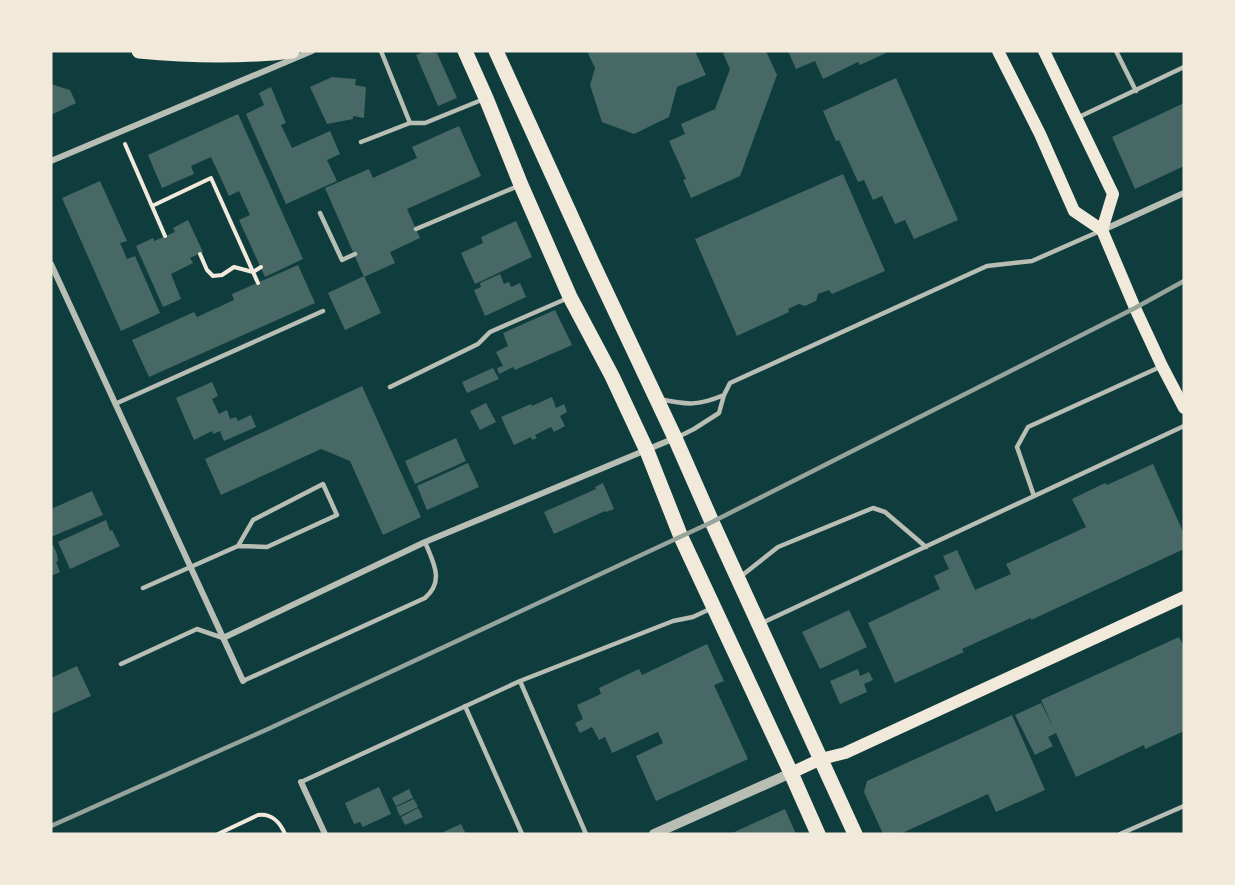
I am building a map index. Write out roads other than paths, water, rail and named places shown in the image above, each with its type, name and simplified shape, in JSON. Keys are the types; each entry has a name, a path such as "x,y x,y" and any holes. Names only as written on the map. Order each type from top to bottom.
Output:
{"main road":[{"path":"139,51 223,56 292,51"},
{"path":"465,51 520,185 570,297 612,376 647,451 681,537 818,834"},
{"path":"496,51 855,834"},
{"path":"998,51 1040,134 1074,211 1102,230 1162,366 1181,394 1184,408"},
{"path":"1044,51 1113,194 1102,230"},
{"path":"791,773 821,759 845,753 1184,597"}],"street":[{"path":"51,161 312,51"},
{"path":"1102,230 1184,193"},
{"path":"51,264 243,681"},
{"path":"223,638 425,542 675,438"},
{"path":"654,834 791,773"},
{"path":"301,782 325,834"}],"lane":[{"path":"381,51 410,123"},
{"path":"1116,51 1136,91"},
{"path":"1076,118 1184,67"},
{"path":"361,142 410,123 425,123 486,98"},
{"path":"416,229 520,185"},
{"path":"320,213 342,260 355,254"},
{"path":"675,438 719,413 724,394 730,383 987,266 1032,261 1102,230"},
{"path":"390,387 478,344 490,332 570,297"},
{"path":"115,404 322,311"},
{"path":"1034,496 1017,447 1028,427 1162,366"},
{"path":"657,399 682,404 697,404 708,402 724,394"},
{"path":"759,625 1184,426"},
{"path":"143,588 238,546 267,547 338,515 323,484 253,520 238,546"},
{"path":"738,578 778,547 873,508 885,512 926,547"},
{"path":"243,681 432,593 436,583 436,569 425,542"},
{"path":"301,782 520,681 714,607"},
{"path":"121,664 197,629 223,638"},
{"path":"520,681 586,834"},
{"path":"465,706 522,834"},
{"path":"1120,834 1184,806"}],"railway":[{"path":"51,826 268,729 712,522 1184,281"}]}
